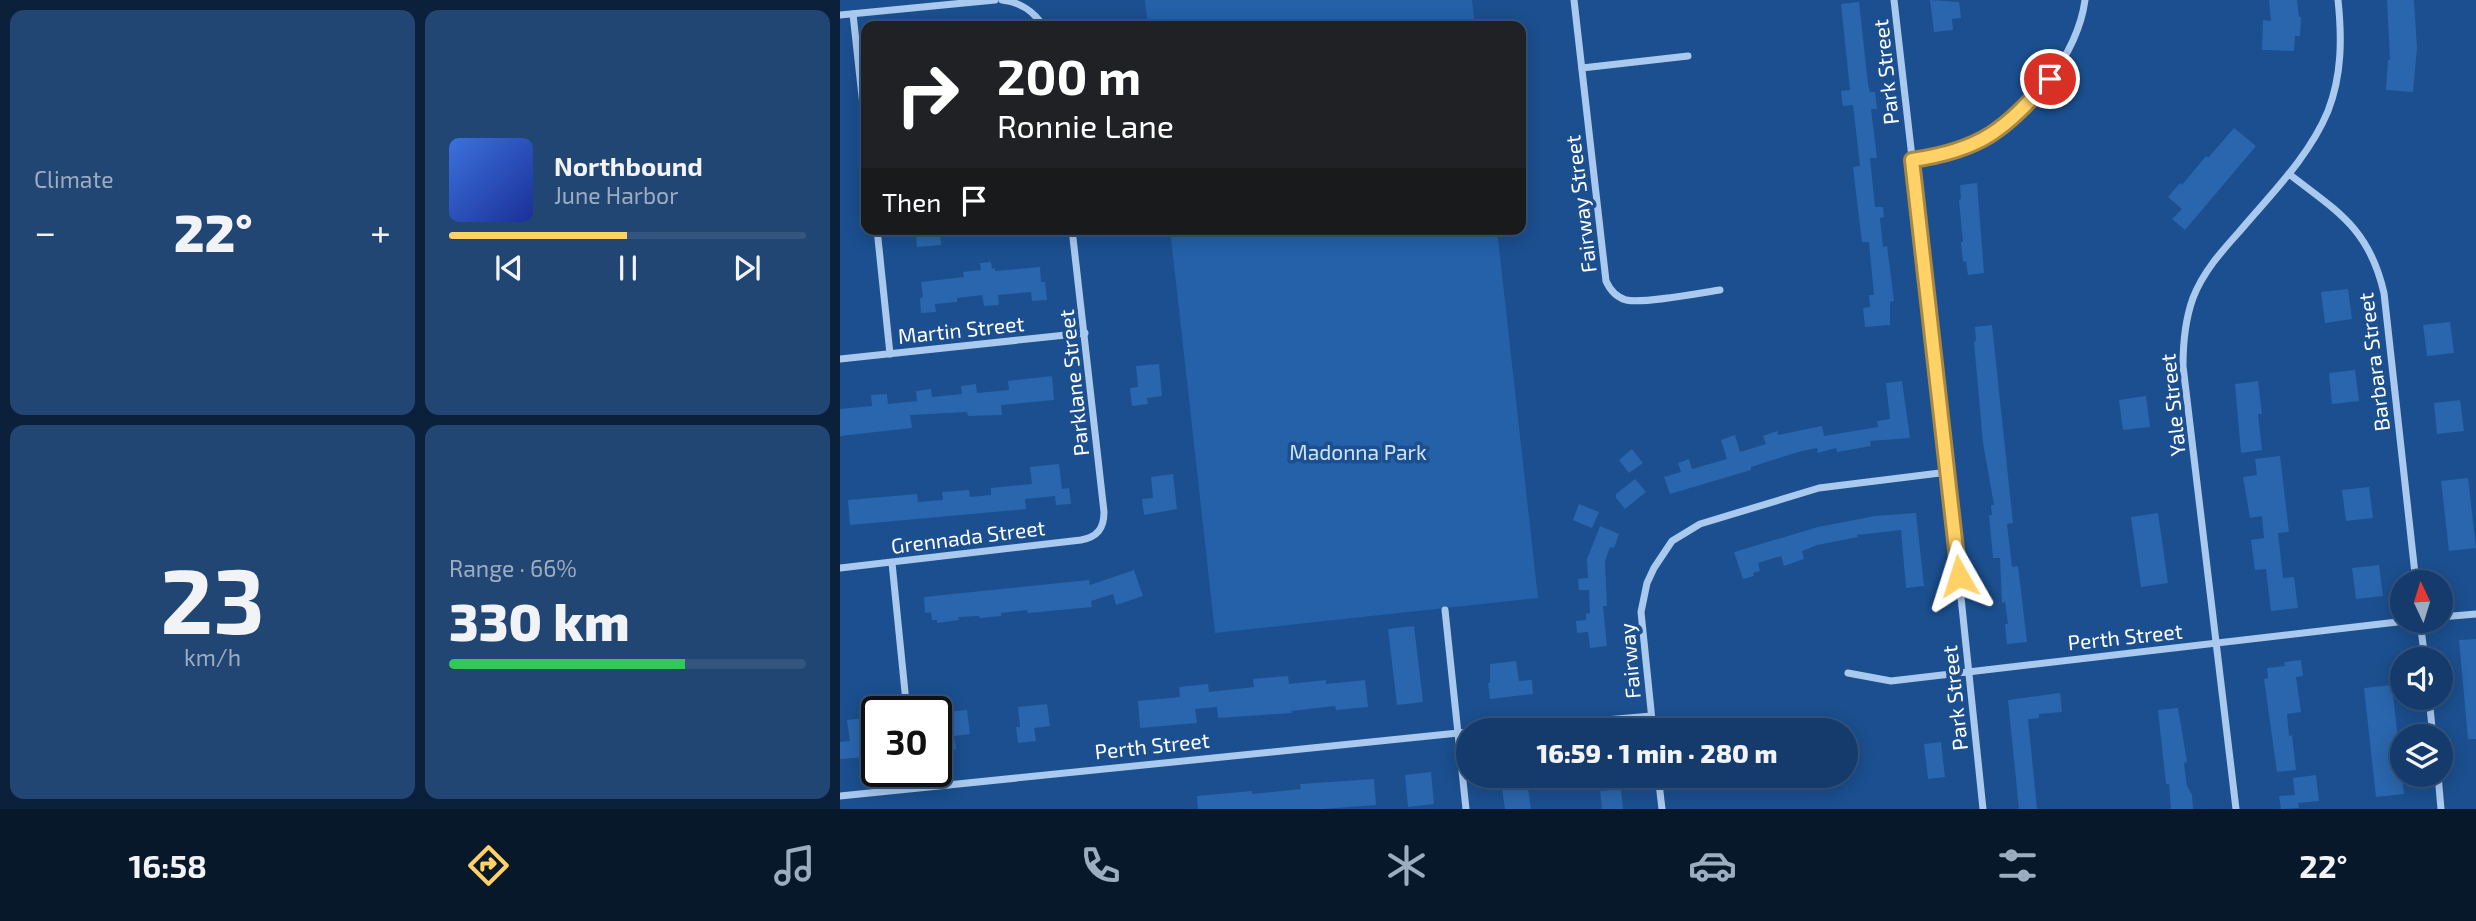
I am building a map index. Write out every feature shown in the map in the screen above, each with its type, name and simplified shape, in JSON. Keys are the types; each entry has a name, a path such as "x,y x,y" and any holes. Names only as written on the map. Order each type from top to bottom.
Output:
{"street":[{"path":"840,15 995,0"},
{"path":"1002,0 1022,5 1039,21"},
{"name":"Fairway Street","path":"1574,0 1606,281 1609,287 1618,297 1636,301 1720,290"},
{"name":"Park Street","path":"1894,0 1983,809"},
{"path":"1912,160 1946,154 1970,146 1999,130 2019,114 2063,62 2075,38 2085,0"},
{"name":"Yale Street","path":"2236,809 2183,366 2185,330 2194,296 2215,259 2289,174 2321,125 2335,88 2341,46 2338,0"},
{"path":"853,14 861,87"},
{"path":"1582,68 1688,56"},
{"name":"Barbara Street","path":"2289,174 2354,227 2369,248 2379,274 2384,293 2415,570"},
{"path":"878,235 890,354"},
{"name":"Parklane Street","path":"1073,235 1104,512 1104,522 1099,532"},
{"name":"Martin Street","path":"840,359 1085,333"},
{"name":"Fairway","path":"1651,716 1642,612 1654,568 1672,541 1700,524 1819,488 1948,472"},
{"name":"Grennada Street","path":"840,568 1081,540 1091,538 1099,532"},
{"path":"892,562 905,696"},
{"path":"1445,610 1456,723"},
{"path":"2454,616 2476,614"},
{"name":"Perth Street","path":"1848,673 1891,681 2390,623"},
{"path":"1628,718 1651,716"},
{"name":"Perth Street","path":"952,783 1456,733"},
{"name":"Perth Street","path":"840,796 915,787"},
{"path":"2439,787 2441,809"},
{"path":"1464,788 1466,809"},
{"path":"1660,788 1662,809"}],"green space":[{"path":"1145,0 1472,0 1474,21 1147,21"},
{"name":"Madonna Park","path":"1171,235 1498,235 1538,598 1215,633"}],"building":[{"path":"1930,0 1959,2 1961,18 1952,19 1953,30 1934,32"},
{"path":"2269,0 2297,0 2301,17 2300,36 2295,36 2294,51 2262,50 2263,20 2271,21"},
{"path":"2387,0 2414,0 2417,48 2413,92 2386,90 2390,60"},
{"path":"1859,2 1868,84 1870,92 1875,92 1877,109 1871,109 1877,158 1870,158 1875,207 1883,207 1884,217 1880,218 1883,247 1887,246 1894,301 1890,302 1890,325 1865,327 1863,308 1870,307 1869,295 1874,295 1869,242 1862,242 1853,167 1860,166 1853,105 1843,106 1841,91 1850,90 1841,4"},
{"path":"2234,128 2256,146 2185,230 2172,219 2182,209 2168,197"},
{"path":"1977,183 1984,273 1968,275 1966,261 1963,262 1961,242 1960,185"},
{"path":"916,235 940,235 941,245 917,247"},
{"path":"991,262 995,271 1040,267 1041,282 1045,282 1047,300 1032,301 1031,292 998,295 999,305 984,306 982,295 957,298 957,302 935,304 936,312 921,313 921,282 964,277 963,272 981,270 980,263"},
{"path":"2348,289 2352,319 2325,323 2321,292"},
{"path":"2450,322 2454,353 2427,356 2423,325"},
{"path":"1992,325 2013,523 2007,524 2012,567 2018,566 2027,642 2007,644 2005,624 2008,624 2005,602 2002,603 2000,558 1993,558 1989,515 1992,515 1991,505 1994,505 1983,443 1974,342 1975,327"},
{"path":"1159,364 1162,396 1147,398 1148,404 1132,406 1130,388 1138,387 1136,366"},
{"path":"2355,370 2359,401 2332,404 2329,373"},
{"path":"1052,376 1054,400 1001,405 1002,415 968,416 967,412 910,415 912,428 840,436 840,409 872,406 871,395 887,394 888,404 917,401 916,391 931,389 932,397 962,394 961,386 976,384 977,393 1009,390 1008,381"},
{"path":"1902,381 1910,438 1870,441 1871,446 1837,452 1836,448 1818,453 1817,448 1798,452 1751,467 1751,470 1670,494 1664,477 1681,472 1678,463 1689,459 1692,469 1727,459 1721,440 1735,435 1740,452 1766,444 1763,436 1777,431 1778,435 1822,426 1824,436 1878,427 1877,421 1890,419 1886,383"},
{"path":"2258,381 2262,450 2241,453 2235,384"},
{"path":"2146,396 2150,427 2123,430 2119,400"},
{"path":"2460,400 2464,431 2437,434 2434,403"},
{"path":"1632,449 1643,463 1629,473 1619,460"},
{"path":"2280,456 2289,532 2278,533 2283,578 2294,577 2298,608 2271,611 2266,569 2255,570 2251,540 2264,538 2262,516 2250,518 2243,477 2257,475 2255,459"},
{"path":"1059,464 1062,489 1069,488 1071,504 1056,505 1055,496 1025,499 1026,509 850,525 848,500 917,494 918,502 943,500 942,492 969,490 970,497 991,495 991,488 1032,484 1030,467"},
{"path":"1173,474 1177,509 1144,515 1142,499 1153,498 1151,477"},
{"path":"2468,478 2476,548 2449,551 2441,481"},
{"path":"1635,479 1646,492 1625,509 1616,494"},
{"path":"2369,487 2373,518 2346,521 2342,490"},
{"path":"1579,504 1599,512 1592,528 1573,520"},
{"path":"1916,513 1924,586 1906,588 1901,530 1857,535 1858,537 1817,545 1802,551 1804,559 1784,566 1781,556 1758,563 1760,571 1743,579 1734,552 1818,527 1875,516"},
{"path":"2158,513 2168,583 2141,587 2131,517"},
{"path":"1600,526 1619,534 1605,561 1607,606 1603,606 1607,646 1590,648 1588,632 1577,633 1576,621 1586,620 1586,614 1590,613 1589,590 1579,590 1578,579 1588,578 1587,559"},
{"path":"2379,565 2383,596 2356,599 2352,568"},
{"path":"1134,570 1143,596 1116,605 1113,594 1091,601 1092,607 1028,613 1027,610 980,618 958,617 959,620 937,623 937,620 932,620 931,612 925,613 924,597 1089,580 1090,585"},
{"path":"1414,626 1423,702 1397,705 1388,629"},
{"path":"2476,639 2476,739 2468,739 2459,640"},
{"path":"2301,660 2303,676 2296,677 2301,712 2287,714 2296,770 2277,772 2264,679 2268,678 2267,668 2285,666 2284,662"},
{"path":"1516,661 1519,681 1532,680 1533,694 1490,699 1490,664"},
{"path":"1288,676 1289,684 1365,680 1368,707 1336,710 1335,706 1291,711 1292,713 1218,718 1217,707 1195,709 1197,723 1140,728 1138,701 1180,697 1179,687 1208,684 1209,692 1254,687 1253,679"},
{"path":"2390,685 2390,710 2395,710 2396,724 2390,724 2390,787 2403,787 2404,794 2376,797 2364,688"},
{"path":"2060,693 2062,712 2039,714 2039,718 2028,719 2037,809 2019,809 2008,700"},
{"path":"1047,704 1050,726 1034,728 1036,741 1018,743 1018,707"},
{"path":"2178,708 2187,762 2184,763 2187,786 2192,795 2193,809 2171,809 2169,784 2166,784 2158,710"},
{"path":"967,710 970,734 954,736 956,749 952,749 952,712"},
{"path":"861,719 861,757 840,759 840,742 850,741 847,720"},
{"path":"1941,742 1945,777 1928,779 1924,744"},
{"path":"1431,772 1434,804 1408,807 1405,775"},
{"path":"2316,775 2319,801 2298,803 2299,808 2281,809 2279,796 2295,795 2293,778"},
{"path":"1374,779 1376,805 1322,809 1198,809 1197,796 1252,791 1252,794 1301,789 1300,784"},
{"path":"1502,788 1528,788 1531,809 1505,809"},
{"path":"1621,789 1623,809 1602,809 1600,791"}],"route":[{"path":"1959,576 1912,160 1959,151 1982,141 2019,114 2050,79"}]}
